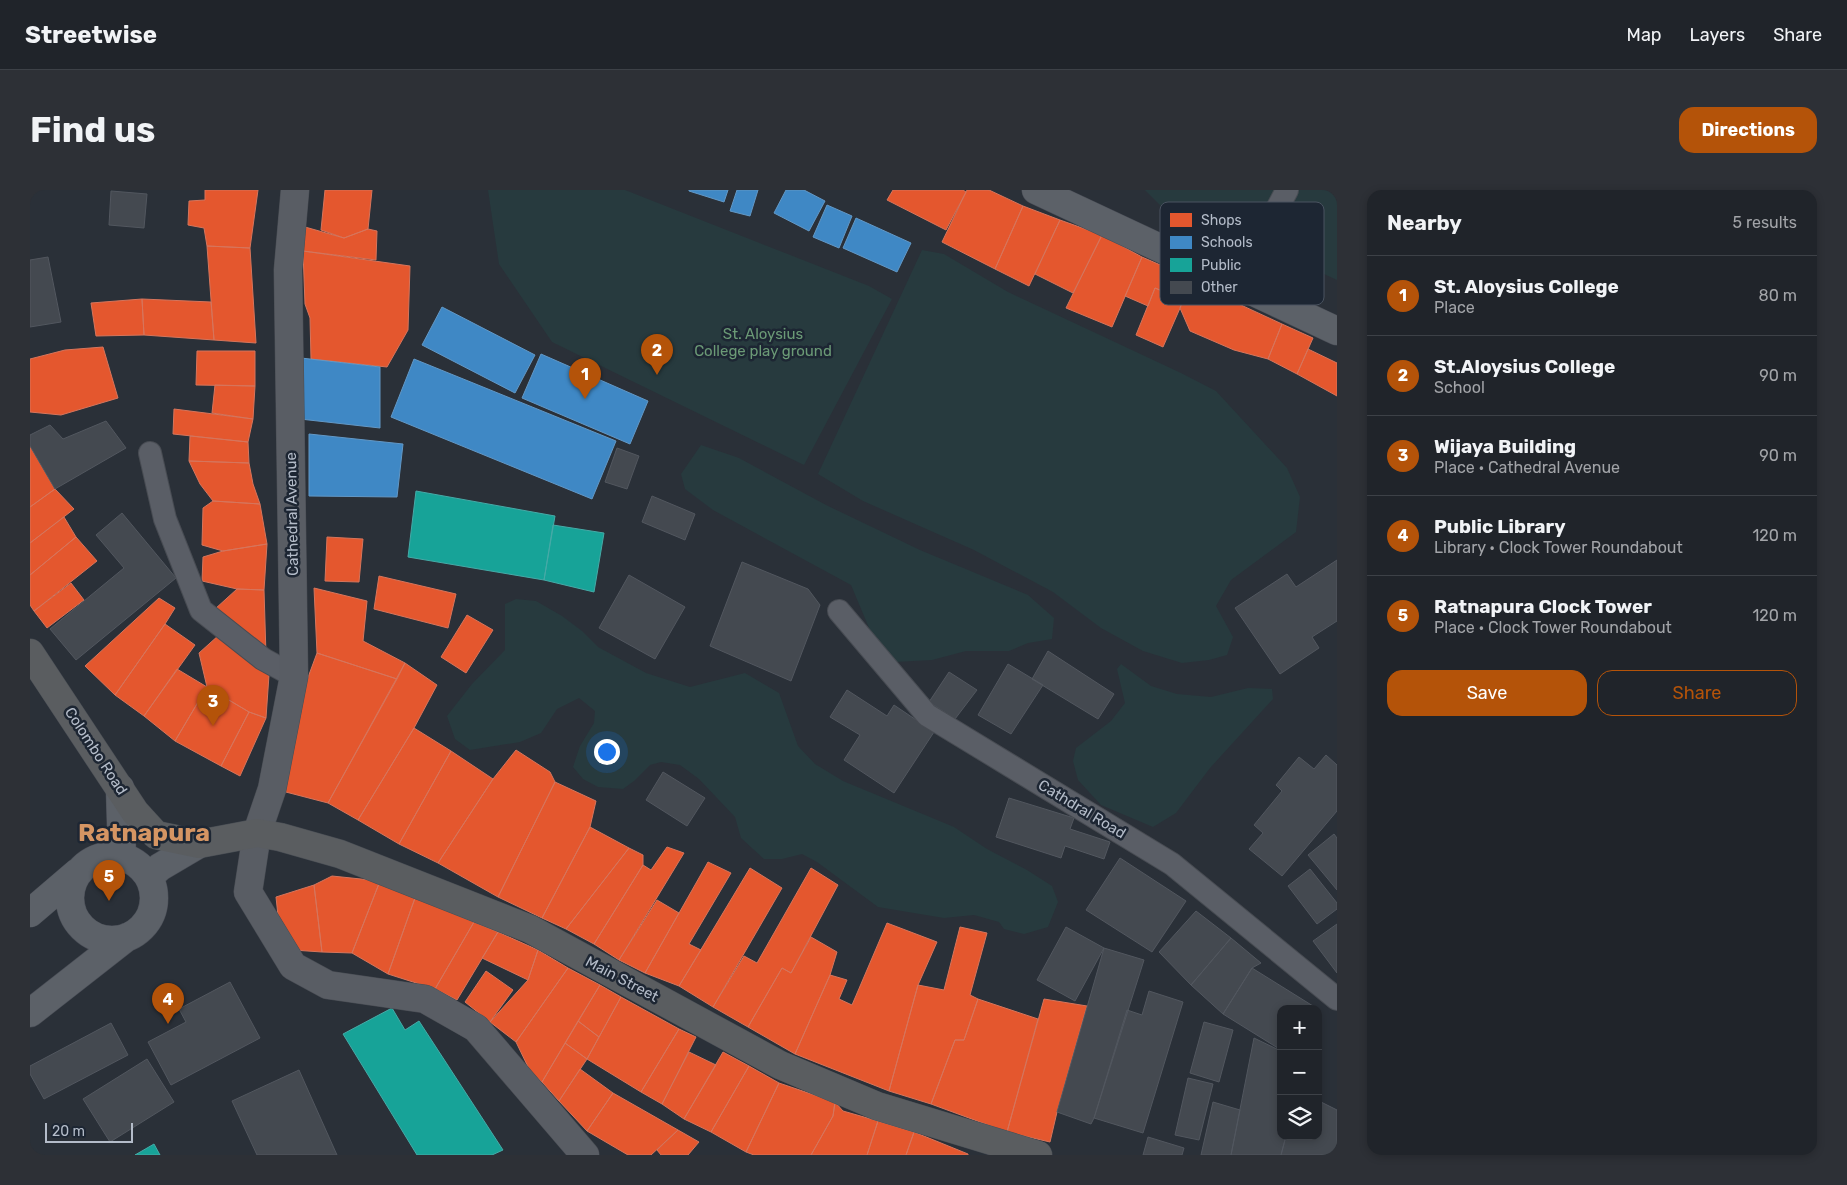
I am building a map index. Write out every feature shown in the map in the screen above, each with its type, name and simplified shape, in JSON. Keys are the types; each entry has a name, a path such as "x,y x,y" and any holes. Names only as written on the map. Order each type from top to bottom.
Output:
{"highway":[{"name":"Colombo Road","path":"30,653 135,812 156,834 200,844"},
{"name":"Main Street","path":"200,844 257,833 280,837 340,854 530,929 780,1065 876,1106 1038,1155"}],"main road":[{"path":"1036,190 1160,248"},
{"path":"1282,305 1337,331"},
{"path":"120,788 122,857"},
{"path":"149,877 160,867 200,844"},
{"path":"30,913 87,864 98,858 122,857 133,861 149,877 154,900 152,913 146,923 138,932 114,940 100,939 87,933 71,911 69,898 71,884 78,872"},
{"path":"30,1013 127,937"}],"street":[{"name":"Cathedral Avenue","path":"294,190 288,270 294,676 272,789 257,833 248,892 293,966 328,986 425,999 476,1028 585,1155"},
{"path":"1281,202 1287,190"},
{"path":"150,453 165,520 201,610 262,659 294,676"},
{"name":"Cathdral Road","path":"839,611 927,715 1172,864 1337,999"}],"green space":[{"name":"St. Aloysius College play ground","path":"488,190 625,190 869,286 892,299 804,465 552,342 499,264"},
{"path":"1145,190 1337,190 1337,280 1324,274 1324,202 1160,202 1160,205"},
{"path":"922,250 944,254 1008,292 1216,391 1287,468 1300,497 1296,532 1231,580 1216,606 1233,637 1227,655 1209,660 1182,663 1143,651 1101,628 1053,592 974,550 863,501 818,474"},
{"path":"701,445 739,458 826,505 920,550 1028,595 1054,618 1052,639 1028,643 1009,651 966,651 932,660 895,662 872,635 851,585 713,510 685,489 681,474"},
{"path":"516,599 536,601 562,616 582,631 598,647 646,673 690,687 745,673 779,693 798,746 815,764 843,781 954,827 987,849 1027,870 1052,886 1058,902 1048,927 1024,934 1004,929 999,922 974,915 944,918 878,907 817,862 802,854 782,859 764,859 741,838 735,817 699,779 680,765 661,762 650,765 623,789 598,787 583,779 573,767 580,746 594,723 595,711 579,698 557,709 541,733 520,742 470,750 455,739 447,716 472,684 505,650 505,604"},
{"path":"1121,664 1151,686 1177,694 1211,697 1248,688 1272,689 1273,699 1210,768 1176,813 1153,827 1101,805 1078,780 1073,761 1076,748 1111,721 1125,703 1117,669"}],"building: Shops":[{"path":"205,190 258,190 250,248 207,246 204,228 188,225 189,201 205,200"},
{"path":"325,190 372,190 368,229 344,238 321,230"},
{"path":"893,190 963,190 966,192 946,230 887,200"},
{"path":"967,190 989,190 1023,206 995,269 942,242"},
{"path":"1023,206 1060,220 1029,286 995,269"},
{"path":"1060,220 1102,235 1073,293 1035,274"},
{"path":"305,227 344,238 368,229 377,231 376,260 303,251"},
{"path":"1102,235 1142,257 1112,327 1066,308"},
{"path":"207,246 250,248 256,343 214,340"},
{"path":"303,251 410,266 408,330 387,367 311,359 310,318 305,304"},
{"path":"1142,257 1160,265 1160,290 1155,288 1148,306 1125,296"},
{"path":"1155,288 1160,290 1160,305 1181,305 1163,347 1136,335"},
{"path":"142,299 144,335 96,336 91,303"},
{"path":"142,299 211,302 214,340 144,335"},
{"path":"1181,305 1241,305 1282,324 1268,359 1234,350 1190,331 1180,308"},
{"path":"1282,324 1313,338 1297,374 1268,359"},
{"path":"103,347 118,398 61,415 30,412 30,359 65,350"},
{"path":"1308,349 1337,363 1337,396 1297,374"},
{"path":"197,351 255,351 255,386 196,385"},
{"path":"215,385 255,386 253,419 212,413"},
{"path":"174,409 253,419 248,442 173,434"},
{"path":"190,436 248,442 249,463 189,461"},
{"path":"30,446 55,489 30,507"},
{"path":"189,461 249,463 253,484 260,504 213,501 200,484"},
{"path":"55,489 74,509 30,543 30,507"},
{"path":"213,501 260,504 267,544 223,551 202,545 203,508"},
{"path":"64,517 76,537 30,575 30,543"},
{"path":"76,537 97,561 34,611 30,605 30,575"},
{"path":"327,537 363,539 359,582 325,581"},
{"path":"267,544 264,590 237,589 202,581 203,557 223,551"},
{"path":"379,576 456,594 448,628 374,609"},
{"path":"71,583 84,600 47,628 34,611"},
{"path":"314,588 367,601 363,641 405,663 397,679 317,653"},
{"path":"237,589 264,590 266,655 215,609"},
{"path":"159,598 175,608 115,695 85,666"},
{"path":"467,615 493,630 466,673 441,657"},
{"path":"165,624 195,645 144,716 115,695"},
{"path":"219,635 269,675 266,718 249,712 207,687 199,653"},
{"path":"317,653 397,679 328,803 282,791 303,691"},
{"path":"405,663 437,685 414,728 358,820 328,803"},
{"path":"177,669 207,687 175,741 144,716"},
{"path":"207,687 249,712 221,766 175,741"},
{"path":"249,712 266,718 240,776 221,766"},
{"path":"414,728 451,751 399,844 358,820"},
{"path":"516,750 550,772 555,782 498,897 438,863 493,779"},
{"path":"451,751 493,779 438,863 399,844"},
{"path":"555,782 596,801 590,827 542,918 498,897"},
{"path":"590,827 629,848 566,929 542,918"},
{"path":"667,847 684,853 619,960 594,944 643,865 651,870"},
{"path":"629,848 643,855 643,865 594,944 566,929"},
{"path":"708,862 731,873 689,944 701,950 679,986 645,973"},
{"path":"750,868 782,888 713,1007 679,986"},
{"path":"811,868 838,885 791,973 782,968 748,1027 713,1007 744,956 757,963"},
{"path":"332,876 380,881 352,953 322,952 314,885"},
{"path":"380,881 415,898 388,974 352,953"},
{"path":"314,885 322,952 293,950 279,925 276,897"},
{"path":"415,898 474,922 435,989 388,974"},
{"path":"657,900 679,913 645,973 619,960"},
{"path":"474,922 498,932 457,1000 435,989"},
{"path":"887,923 937,942 918,985 889,1091 795,1054 830,975 847,980 839,999 852,1005"},
{"path":"960,927 987,933 970,995 978,999 964,1040 955,1040 931,1104 889,1091 918,985 944,990"},
{"path":"498,932 538,950 528,980 482,958"},
{"path":"811,937 837,952 830,975 795,1054 748,1027 782,968 791,973"},
{"path":"538,950 568,968 516,1042 490,1022 528,980"},
{"path":"568,968 600,985 542,1082 531,1073 516,1042"},
{"path":"486,971 513,990 490,1022 465,1002"},
{"path":"600,985 621,997 599,1037 578,1021"},
{"path":"621,997 679,1029 641,1092 587,1059"},
{"path":"978,999 1038,1019 1007,1132 931,1104 955,1040 964,1040"},
{"path":"1044,999 1087,1006 1050,1142 1007,1132"},
{"path":"578,1021 599,1037 587,1059 565,1043"},
{"path":"679,1029 696,1037 662,1104 641,1092"},
{"path":"565,1043 587,1059 559,1101 542,1082"},
{"path":"689,1052 716,1065 684,1119 662,1104"},
{"path":"723,1052 749,1066 711,1132 684,1119"},
{"path":"749,1066 779,1083 746,1152 711,1132"},
{"path":"580,1069 613,1093 587,1131 559,1101"},
{"path":"779,1083 835,1102 833,1116 811,1155 754,1155 746,1152"},
{"path":"613,1093 678,1130 651,1155 628,1155 587,1131"},
{"path":"835,1102 843,1111 878,1121 867,1155 811,1155 833,1116"},
{"path":"878,1121 914,1132 906,1155 867,1155"},
{"path":"678,1130 699,1142 688,1155 661,1155 657,1150"},
{"path":"914,1132 968,1154 968,1155 906,1155"}],"building: Schools":[{"path":"689,190 728,190 724,202"},
{"path":"737,190 758,190 750,216 730,211"},
{"path":"786,190 804,190 825,201 809,231 774,213"},
{"path":"827,205 852,216 839,248 813,237"},
{"path":"856,218 911,243 897,272 843,248"},
{"path":"442,307 535,355 515,393 422,345"},
{"path":"541,354 648,401 630,444 522,398"},
{"path":"301,358 380,367 380,428 300,419"},
{"path":"414,359 616,441 592,499 391,417"},
{"path":"309,434 403,444 397,497 309,496"}],"building: Public":[{"path":"416,491 555,516 544,580 408,557"},
{"path":"553,525 604,533 594,592 544,580"},
{"path":"392,1008 405,1030 419,1021 503,1150 492,1155 417,1155 343,1034"},
{"path":"154,1144 160,1155 135,1155"}],"building: Other":[{"path":"111,191 147,194 144,228 109,225"},
{"path":"48,257 61,322 30,327 30,260"},
{"path":"106,421 126,448 55,489 30,446 30,435 50,425 63,439"},
{"path":"617,448 639,456 627,489 605,482"},
{"path":"652,496 695,514 685,540 642,522"},
{"path":"122,513 176,578 76,660 50,629 124,568 96,535"},
{"path":"1337,560 1337,621 1312,637 1319,648 1280,674 1235,608 1287,574 1296,587"},
{"path":"742,562 808,589 820,605 791,681 710,646"},
{"path":"629,575 685,607 655,659 599,628"},
{"path":"1048,651 1114,694 1098,719 1032,679"},
{"path":"1008,664 1043,685 1011,734 978,715"},
{"path":"949,672 977,690 955,719 929,702"},
{"path":"847,690 887,716 894,705 934,732 894,793 844,760 860,735 830,717"},
{"path":"1326,755 1337,765 1337,811 1282,876 1249,849 1263,833 1254,825 1282,791 1276,785 1299,757 1314,769"},
{"path":"663,772 705,798 687,826 646,800"},
{"path":"1009,798 1074,818 1070,829 1110,842 1104,859 1065,846 1061,858 996,837"},
{"path":"1334,834 1337,838 1337,890 1308,855"},
{"path":"1120,858 1186,901 1152,952 1086,910"},
{"path":"1310,869 1337,903 1337,909 1317,924 1288,886"},
{"path":"1196,911 1231,938 1191,985 1159,952"},
{"path":"1337,924 1337,973 1313,941"},
{"path":"1066,927 1104,948 1075,1001 1037,980"},
{"path":"1231,938 1261,963 1252,968 1223,1014 1191,985"},
{"path":"1104,948 1144,960 1091,1124 1057,1112"},
{"path":"1252,968 1311,1005 1277,1005 1277,1048 1223,1014"},
{"path":"230,982 260,1038 171,1085 148,1042 186,1022 179,1009"},
{"path":"1149,991 1183,1002 1143,1133 1094,1118 1127,1010 1142,1015"},
{"path":"1204,1022 1233,1030 1219,1082 1190,1073"},
{"path":"111,1023 128,1055 44,1099 30,1074 30,1066"},
{"path":"1254,1038 1277,1049 1277,1140 1285,1140 1281,1155 1231,1155"},
{"path":"147,1059 174,1102 110,1142 83,1099"},
{"path":"299,1070 337,1155 257,1155 232,1101"},
{"path":"1188,1078 1213,1084 1199,1140 1175,1135"},
{"path":"1213,1102 1240,1110 1231,1155 1201,1155"},
{"path":"1322,1102 1337,1110 1337,1155 1281,1155 1285,1140 1322,1140"},
{"path":"1148,1137 1184,1148 1182,1155 1143,1155"}],"place":[{"name":"St.Aloysius College","path":"657,375"},
{"name":"St. Aloysius College","path":"585,399"},
{"name":"Wijaya Building","path":"213,726"},
{"name":"Ratnapura Clock Tower","path":"109,901"},
{"name":"Public Library","path":"168,1024"}],"district":[{"name":"Ratnapura","path":"144,832"}]}
